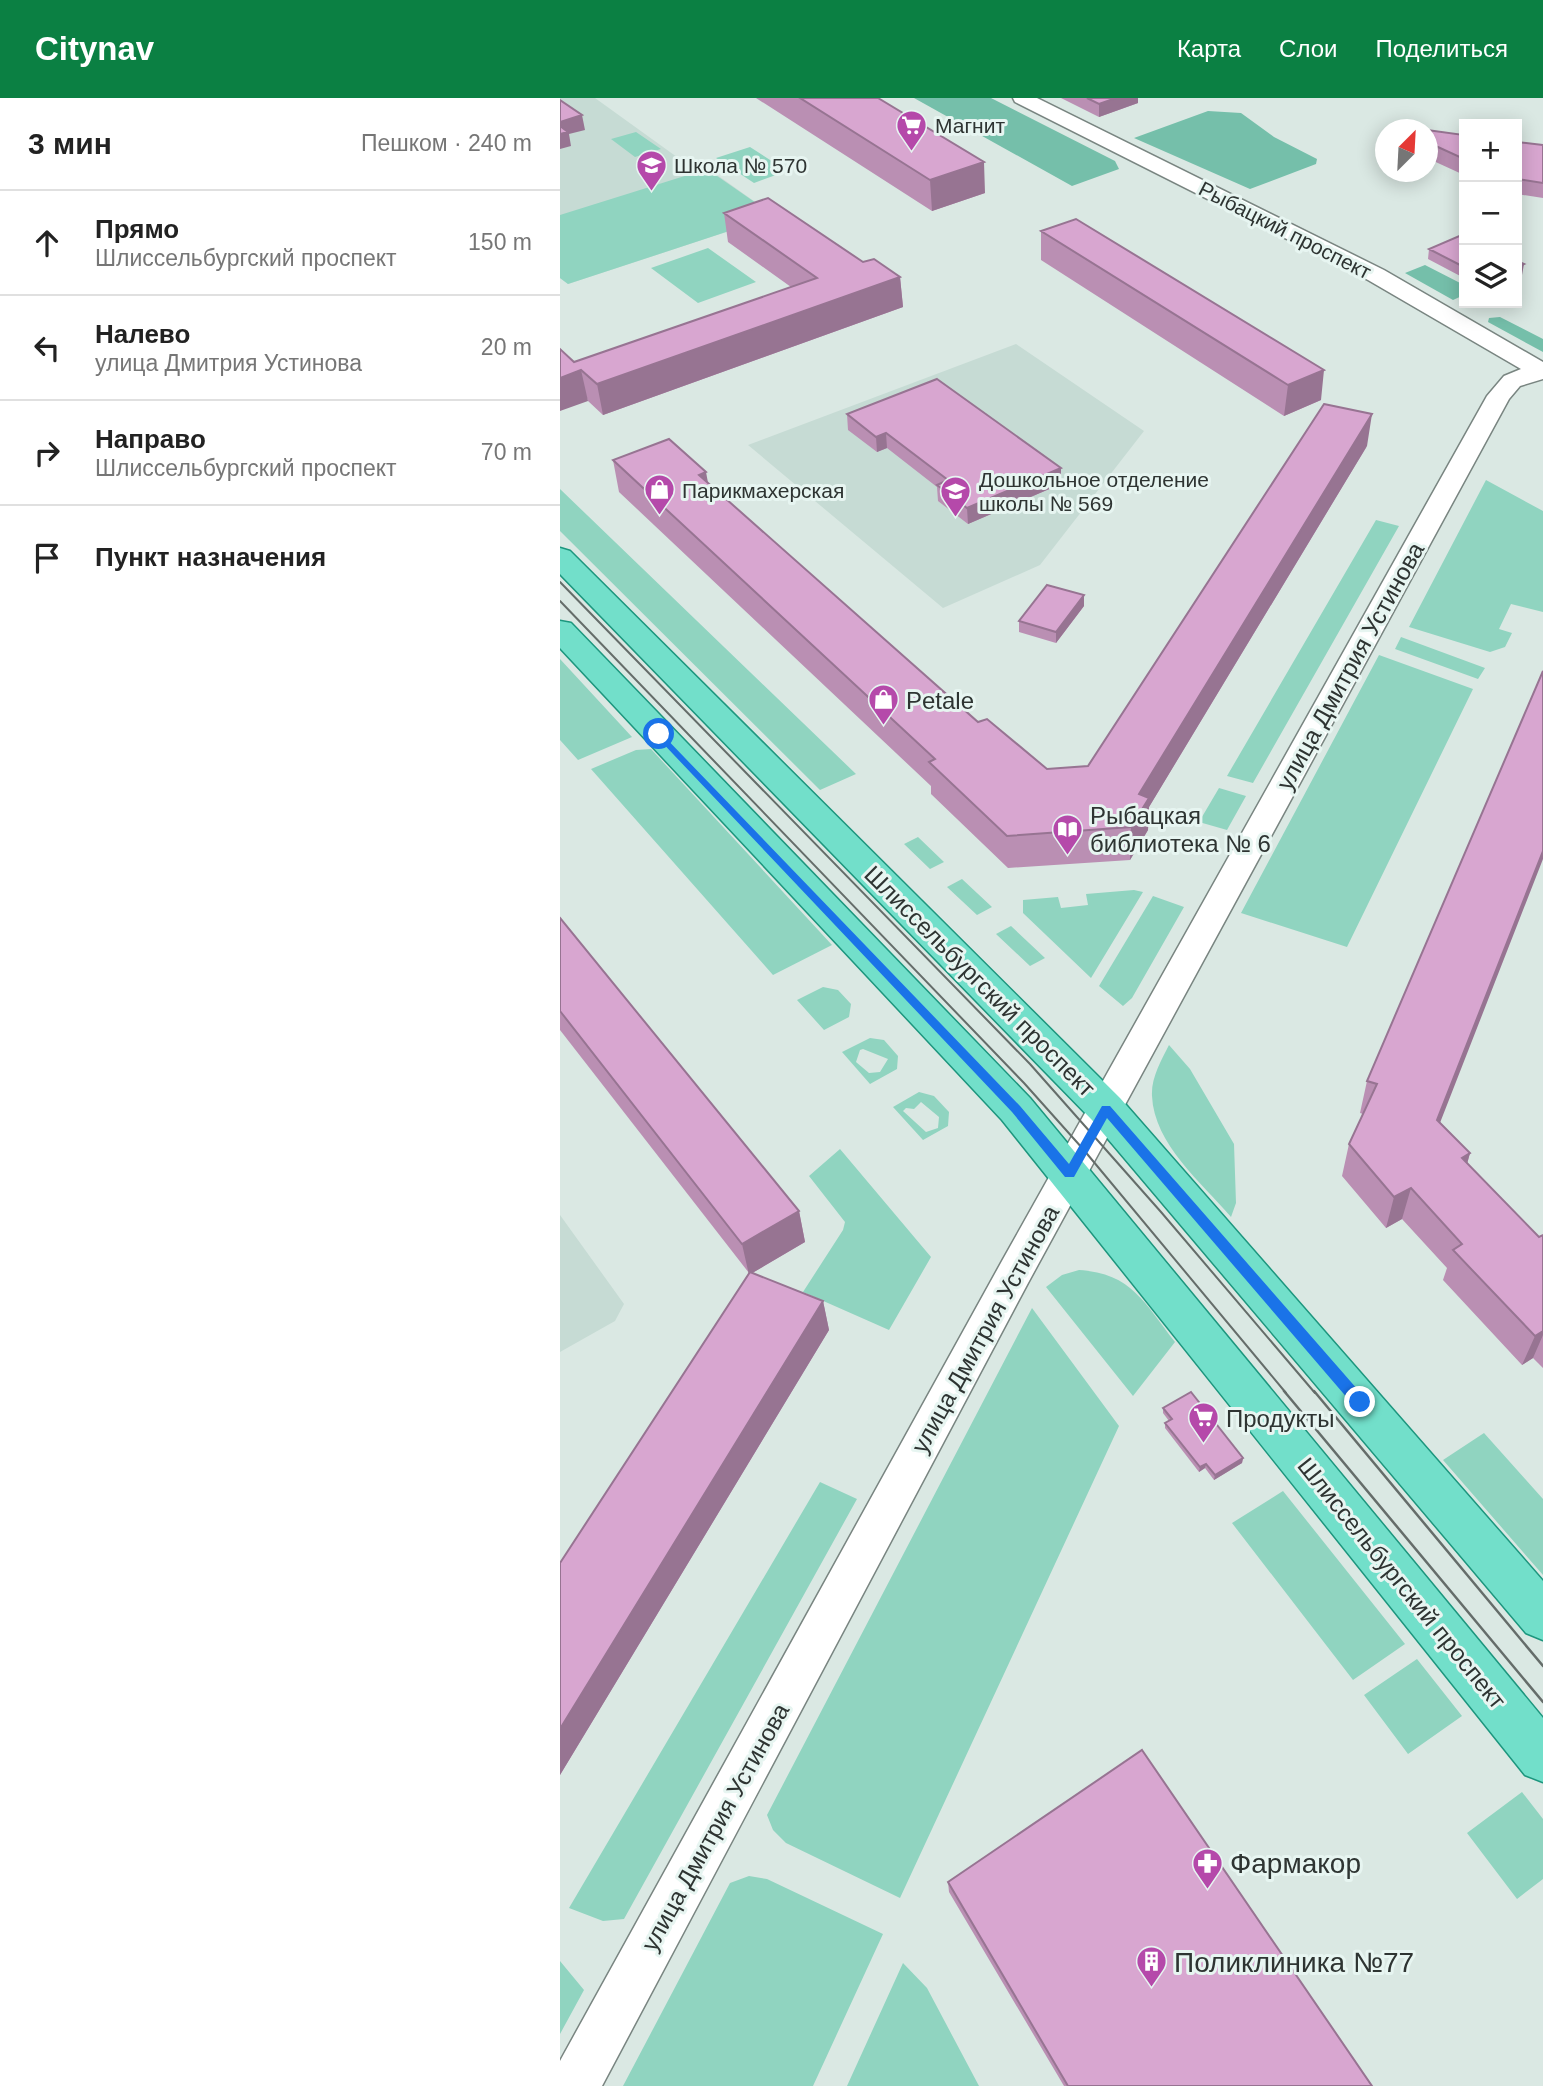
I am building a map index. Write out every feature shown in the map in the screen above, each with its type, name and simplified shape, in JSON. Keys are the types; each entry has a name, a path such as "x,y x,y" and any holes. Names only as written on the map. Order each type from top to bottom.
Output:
{"main road":[{"name":"Шлиссельбургский проспект","path":"560,556 1106,1109 1543,1616"},
{"name":"Шлиссельбургский проспект","path":"560,630 1016,1109 1543,1757"}],"street":[{"name":"Рыбацкий проспект","path":"1022,98 1376,275 1541,371"},
{"name":"улица Дмитрия Устинова","path":"574,2086 1069,1174 1499,396 1512,382 1541,371"}],"shaded area":[{"name":"Школа № 570","path":"560,98 595,98 688,165 699,162 775,216 568,284 560,278"},
{"name":"Дошкольное отделение школы № 569","path":"1016,344 1144,431 1040,565 943,608 748,445"},
{"path":"560,1215 624,1304 615,1321 560,1352"}],"green space":[{"path":"914,98 991,98 1115,161 1119,169 1072,186"},
{"path":"1208,111 1241,113 1274,137 1317,159 1316,164 1250,189 1134,138"},
{"path":"636,132 661,149 635,157 611,139"},
{"path":"750,147 787,171 754,183 716,158"},
{"path":"707,169 775,216 568,284 560,278 560,215"},
{"path":"708,248 756,282 698,303 651,268"},
{"path":"1425,265 1459,282 1459,297 1453,300 1405,273"},
{"path":"1500,317 1543,339 1543,352 1488,322 1489,318"},
{"path":"1486,480 1543,511 1543,612 1511,604 1499,629 1512,633 1505,647 1490,652 1409,627"},
{"path":"560,489 856,774 820,790 560,531"},
{"path":"1376,520 1399,526 1253,783 1227,776"},
{"path":"1401,637 1485,668 1478,679 1395,649"},
{"path":"1379,655 1473,689 1347,947 1241,913"},
{"path":"560,659 632,737 578,760 560,740"},
{"path":"651,749 832,945 773,975 591,769 636,750"},
{"path":"1219,788 1246,796 1227,830 1199,822"},
{"path":"918,837 944,862 930,869 904,844"},
{"path":"962,879 992,907 977,915 947,887"},
{"path":"1134,890 1143,892 1091,978 1023,913 1023,900 1058,897 1061,908 1088,905 1086,894"},
{"path":"1153,896 1184,907 1132,998 1123,1006 1099,986"},
{"path":"1011,926 1045,958 1030,966 996,934"},
{"path":"823,987 838,990 851,1004 849,1017 824,1030 797,1000"},
{"path":"870,1038 884,1040 898,1056 897,1069 870,1084 842,1052","holes":["863,1049 888,1059 880,1072 869,1073 856,1062 860,1050"]},
{"path":"1169,1045 1190,1069 1234,1144 1236,1203 1231,1217 1181,1162 1161,1130 1155,1114 1153,1083"},
{"path":"919,1092 934,1096 949,1112 948,1126 923,1140 893,1107","holes":["921,1102 939,1117 938,1128 926,1132 903,1111 906,1108 914,1109"]},
{"path":"840,1149 931,1257 889,1330 803,1292 843,1230 845,1222 809,1176"},
{"path":"1079,1270 1097,1272 1125,1284 1145,1303 1175,1342 1133,1396 1046,1287 1062,1275"},
{"path":"1032,1308 1119,1426 900,1898 786,1843 773,1830 767,1815"},
{"path":"1484,1433 1543,1499 1543,1575 1443,1460"},
{"path":"820,1482 857,1499 624,1919 603,1921 569,1908"},
{"path":"1283,1491 1405,1644 1353,1680 1232,1523"},
{"path":"1417,1659 1462,1716 1408,1754 1364,1695"},
{"path":"1522,1792 1543,1819 1543,1879 1517,1899 1467,1833"},
{"path":"749,1876 767,1879 883,1934 813,2086 623,2086 730,1883"},
{"path":"560,1961 584,1990 560,2034"},
{"path":"903,1963 927,1988 979,2086 847,2086"}],"building":[{"path":"800,98 878,98 984,162 930,180"},
{"path":"1087,98 1116,98 1099,104"},
{"path":"560,100 582,115 560,122"},
{"path":"560,126 568,132 560,134"},
{"path":"1438,131 1459,134 1459,157 1438,147"},
{"path":"1522,143 1543,145 1543,183 1522,180"},
{"path":"768,198 863,262 874,259 900,277 597,384 581,370 560,378 560,349 574,362 817,278 724,213"},
{"path":"1076,219 1324,370 1288,385 1041,231"},
{"path":"1459,236 1459,264 1429,249"},
{"path":"937,379 1061,468 967,508 937,485 948,480 886,433 876,437 847,414"},
{"path":"1324,404 1372,414 1139,794 1149,798 1131,827 1007,836 929,762 935,759 613,460 669,439 706,472 699,475 978,722 987,719 1047,769 1088,766"},
{"path":"1047,585 1084,595 1056,632 1019,621"},
{"path":"1543,671 1543,851 1437,1120 1470,1153 1462,1158 1539,1237 1543,1235 1543,1331 1535,1336 1453,1250 1462,1244 1411,1188 1394,1197 1349,1144 1377,1084 1367,1081"},
{"path":"560,918 799,1211 742,1244 560,1011"},
{"path":"750,1272 823,1301 560,1729 560,1563"},
{"name":"Продукты","path":"1191,1392 1243,1458 1215,1475 1206,1464 1200,1467 1165,1423 1172,1419 1163,1408"},
{"name":"Поликлиника №77","path":"1142,1750 1372,2086 1068,2086 948,1882"}],"tram line":[{"path":"560,582 1030,1064 1161,1212 1315,1393"},
{"path":"560,601 1024,1083 1083,1149 1286,1393"},
{"path":"1284,1391 1543,1702"},
{"path":"1314,1391 1543,1666"}],"place":[{"name":"Магнит","path":"912,152"},
{"name":"Школа № 570","path":"651,192"},
{"name":"Парикмахерская","path":"659,517"},
{"name":"Дошкольное отделение школы № 569","path":"956,518"},
{"name":"Petale","path":"883,727"},
{"name":"Рыбацкая библиотека № 6","path":"1067,856"},
{"name":"Продукты","path":"1203,1445"},
{"name":"Фармакор","path":"1207,1890"},
{"name":"Поликлиника №77","path":"1151,1989"}],"route":[{"path":"659,734 1016,1109 1069,1174 1106,1109 1360,1402"}]}
